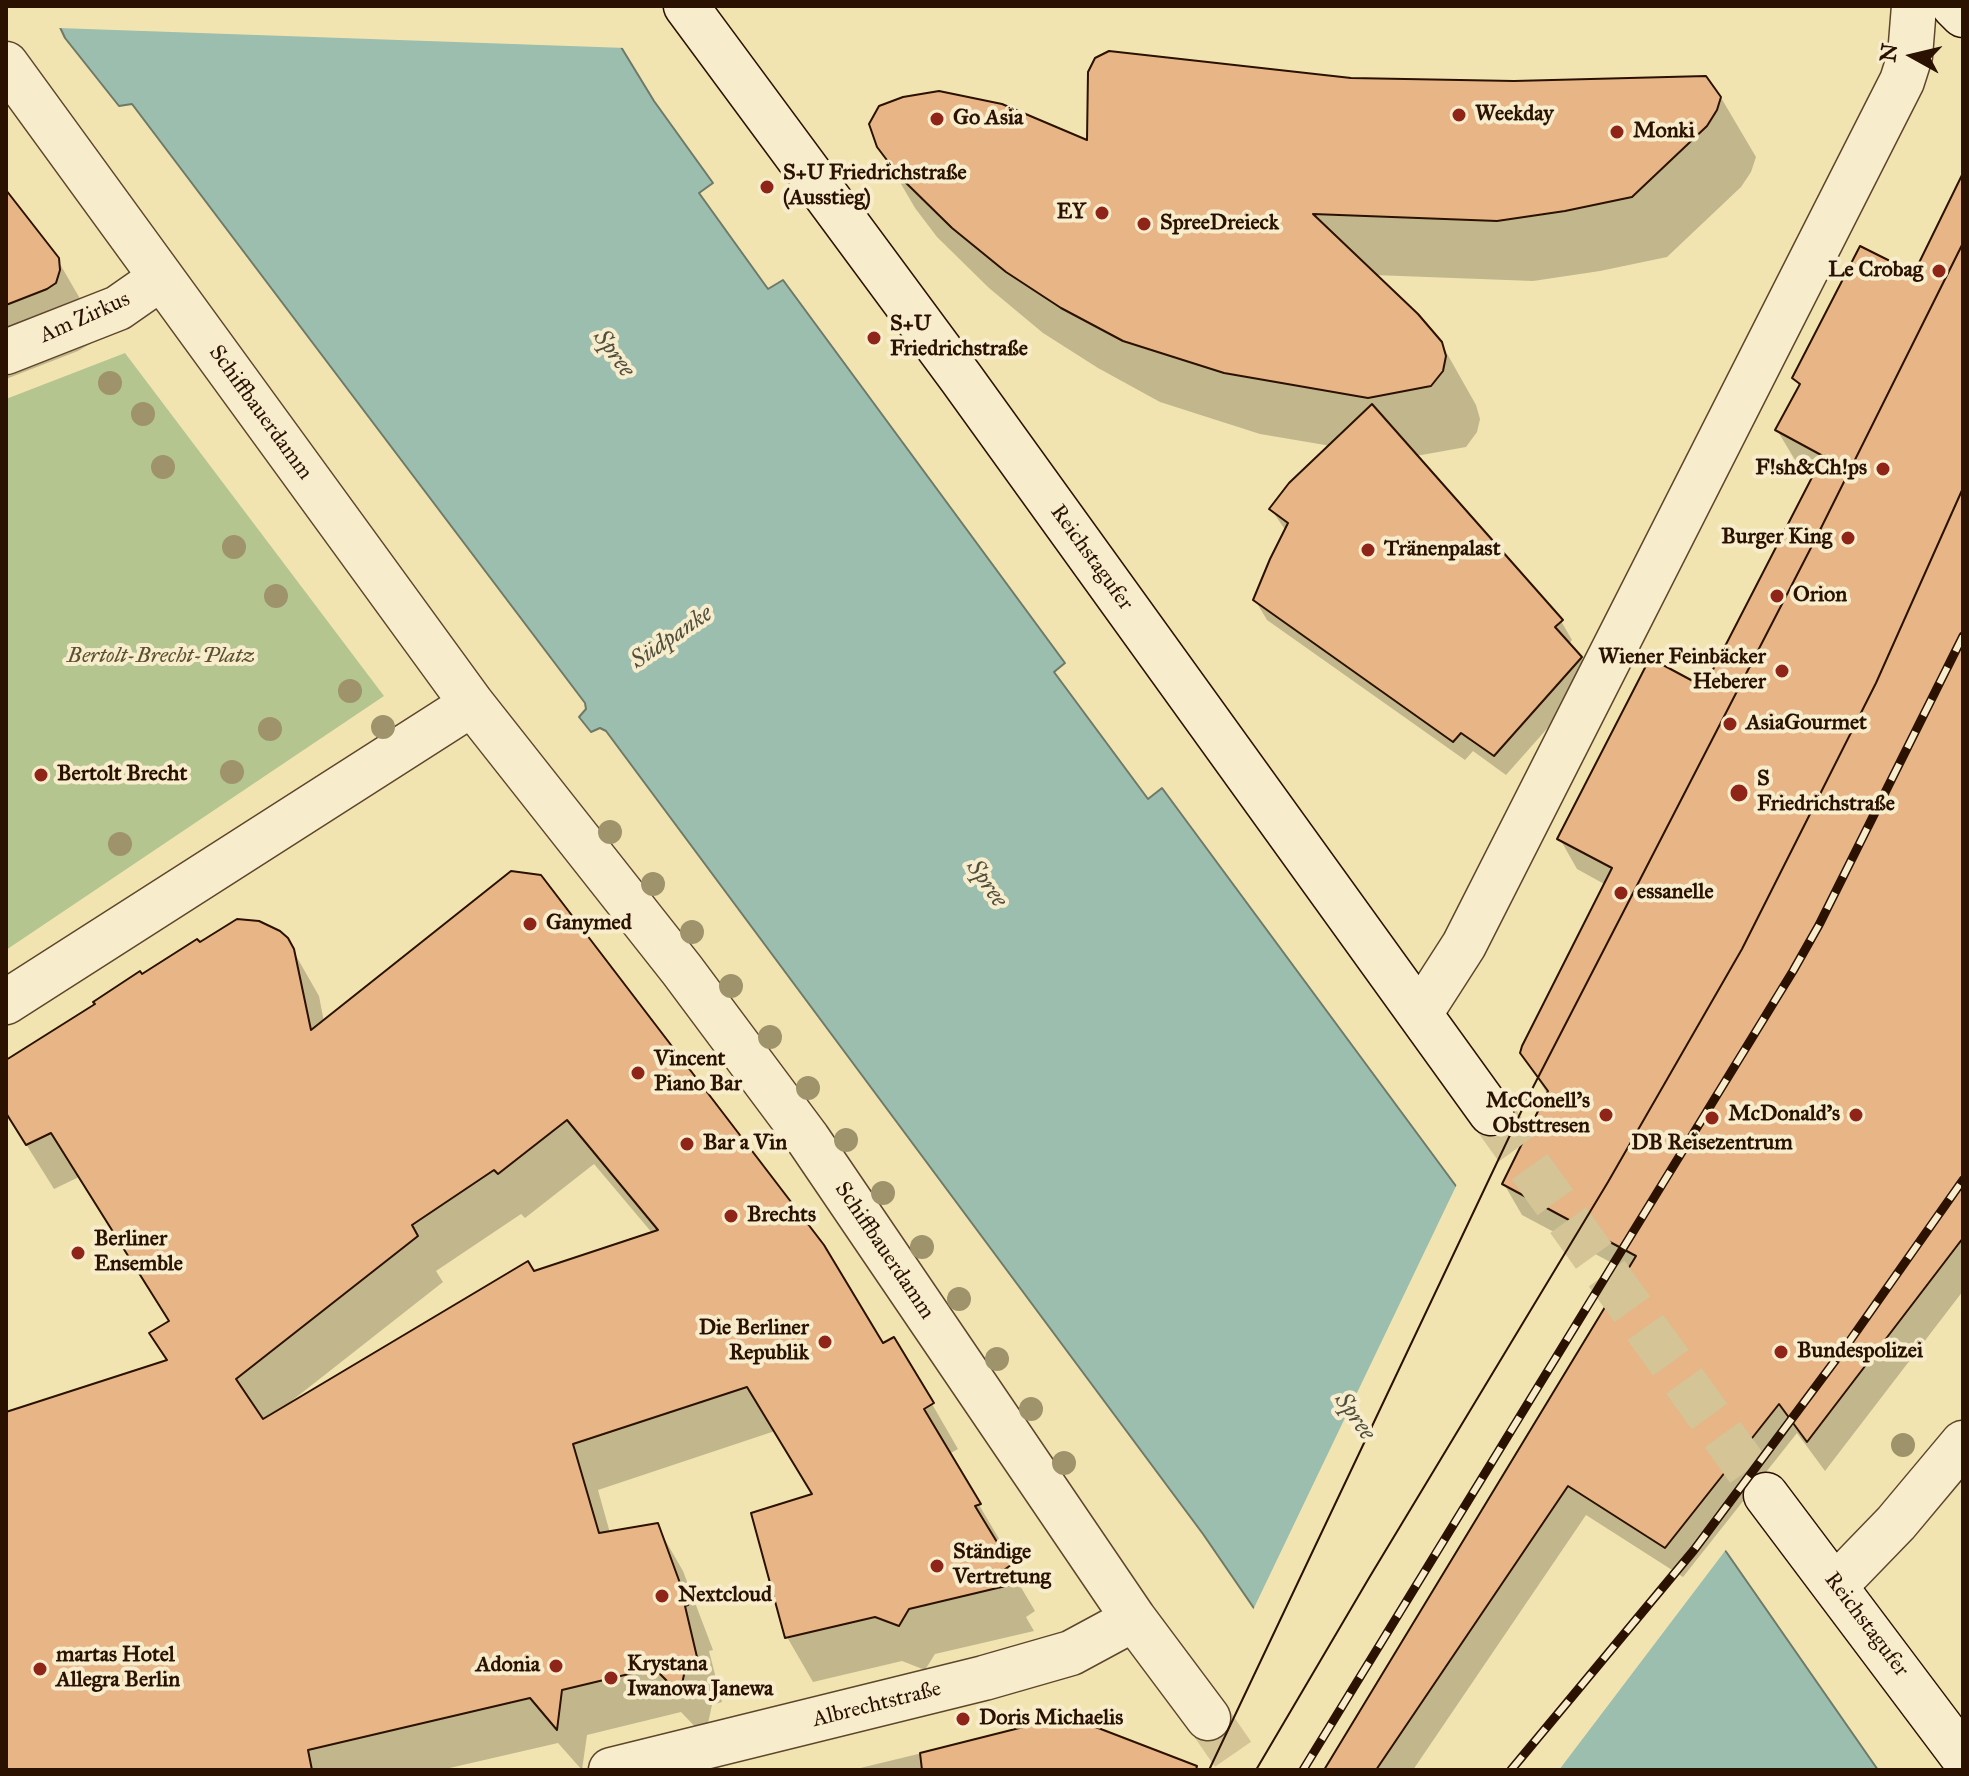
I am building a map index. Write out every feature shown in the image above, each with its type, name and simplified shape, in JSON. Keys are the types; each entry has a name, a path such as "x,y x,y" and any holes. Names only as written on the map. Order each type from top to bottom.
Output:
{"street":[{"name":"Reichstagufer","path":"686,6 822,187 1421,1012 1491,1113"},
{"path":"1421,1012 1464,945 1902,81 1910,56 1914,6"},
{"path":"1954,6 1963,15"},
{"name":"Schiffbauerdamm","path":"6,64 472,704 682,970 808,1139 1134,1619 1208,1718"},
{"name":"Am Zirkus","path":"6,352 118,308 161,278"},
{"path":"6,1002 472,704"},
{"path":"1836,1585 1896,1523 1963,1443"},
{"name":"Reichstagufer","path":"1766,1495 1963,1757"},
{"name":"Albrechtstraße","path":"611,1770 984,1678 1071,1653 1134,1619"}],"green space":[{"name":"Bertolt-Brecht-Platz","path":"125,353 384,696 6,950 6,399"}],"water":[{"path":"50,6 596,6 654,101 713,183 699,193 768,289 783,280 1065,663 1054,672 1148,799 1162,788 1727,1553 1878,1770 1365,1770 1203,1534 606,731 600,728 591,732 579,717 586,709 585,703 132,104 119,106 65,38"}],"pier":[{"path":"46,6 600,6 626,48 58,28 61,37"},
{"path":"1458,1182 1728,1547 1559,1770 1360,1770 1252,1612"}],"building":[{"name":"SpreeDreieck","path":"1109,51 1351,78 1514,81 1706,76 1721,97 1707,126 1632,197 1497,221 1313,214 1418,314 1442,342 1446,356 1443,371 1431,386 1368,398 1224,373 1123,341 1061,308 1006,272 952,228 899,176 877,147 869,124 879,106 903,97 939,91 1002,104 1087,140 1088,72 1095,58"},
{"path":"1963,173 1963,1238 1807,1442 1779,1404 1665,1548 1568,1486 1376,1770 1324,1770 1636,1256 1502,1184 1548,1091 1520,1053 1522,1046 1612,868 1557,839 1650,658 1704,687 1823,456 1775,430 1800,384 1792,378 1860,246 1914,273"},
{"path":"6,190 59,258 60,270 56,283 47,289 6,305"},
{"name":"Tränenpalast","path":"1372,404 1563,620 1555,627 1582,657 1494,756 1461,733 1453,742 1253,600 1288,523 1269,509 1289,483"},
{"path":"511,871 541,875 824,1245 883,1343 894,1337 934,1403 924,1409 981,1504 975,1506 1011,1565 1001,1572 1010,1585 909,1609 899,1626 875,1617 785,1638 751,1513 812,1494 747,1387 573,1444 599,1533 658,1523 688,1605 685,1606 697,1657 687,1660 680,1694 654,1668 562,1690 557,1730 530,1698 308,1750 312,1770 6,1770 6,1412 167,1360 149,1333 169,1321 51,1133 26,1145 6,1113 6,1060 95,1004 93,1002 140,971 142,974 197,939 200,942 237,919 259,921 288,938 294,949 311,1030","holes":["567,1120 658,1230 534,1271 528,1261 263,1419 236,1379 418,1236 412,1225 494,1170 498,1174"]},
{"path":"1067,1716 1197,1766 1196,1770 922,1770 920,1753"}],"tunnel":[{"path":"1491,1113 1766,1495"},
{"path":"1208,1718 1244,1770"}],"tram line":[{"path":"1209,1770 1529,1095 1816,538 1963,243"},
{"path":"1256,1770 1608,1182 1742,949 1876,683 1963,488"}],"railway":[{"path":"1303,1770 1793,971 1963,636"},
{"path":"1511,1770 1694,1550 1849,1342 1963,1180"}],"place":[{"name":"Weekday","path":"1459,115"},
{"name":"Go Asia","path":"937,119"},
{"name":"Monki","path":"1617,132"},
{"name":"S+U Friedrichstraße (Ausstieg)","path":"767,187"},
{"name":"EY","path":"1102,213"},
{"name":"SpreeDreieck","path":"1144,224"},
{"name":"Le Crobag","path":"1939,271"},
{"name":"S+U Friedrichstraße","path":"874,338"},
{"name":"F!sh&Ch!ps","path":"1883,469"},
{"name":"Burger King","path":"1848,538"},
{"name":"Tränenpalast","path":"1368,550"},
{"name":"Orion","path":"1777,596"},
{"name":"Wiener Feinbäcker Heberer","path":"1782,671"},
{"name":"AsiaGourmet","path":"1730,724"},
{"name":"Bertolt Brecht","path":"41,775"},
{"name":"S Friedrichstraße","path":"1739,793"},
{"name":"essanelle","path":"1621,893"},
{"name":"Ganymed","path":"530,924"},
{"name":"Vincent Piano Bar","path":"638,1073"},
{"name":"McConell's Obsttresen","path":"1606,1115"},
{"name":"McDonald's","path":"1856,1115"},
{"name":"DB Reisezentrum","path":"1712,1118"},
{"name":"Bar a Vin","path":"687,1144"},
{"name":"Brechts","path":"731,1216"},
{"name":"Berliner Ensemble","path":"78,1253"},
{"name":"Die Berliner Republik","path":"825,1342"},
{"name":"Bundespolizei","path":"1781,1352"},
{"name":"Ständige Vertretung","path":"937,1566"},
{"name":"Nextcloud","path":"662,1596"},
{"name":"Adonia","path":"556,1666"},
{"name":"martas Hotel Allegra Berlin","path":"40,1669"},
{"name":"Krystana Iwanowa Janewa","path":"611,1678"},
{"name":"Doris Michaelis","path":"963,1719"}],"water label":[{"name":"Spree","path":"613,354"},
{"name":"Südpanke","path":"672,638"},
{"name":"Spree","path":"986,884"},
{"name":"Spree","path":"1354,1417"}]}
